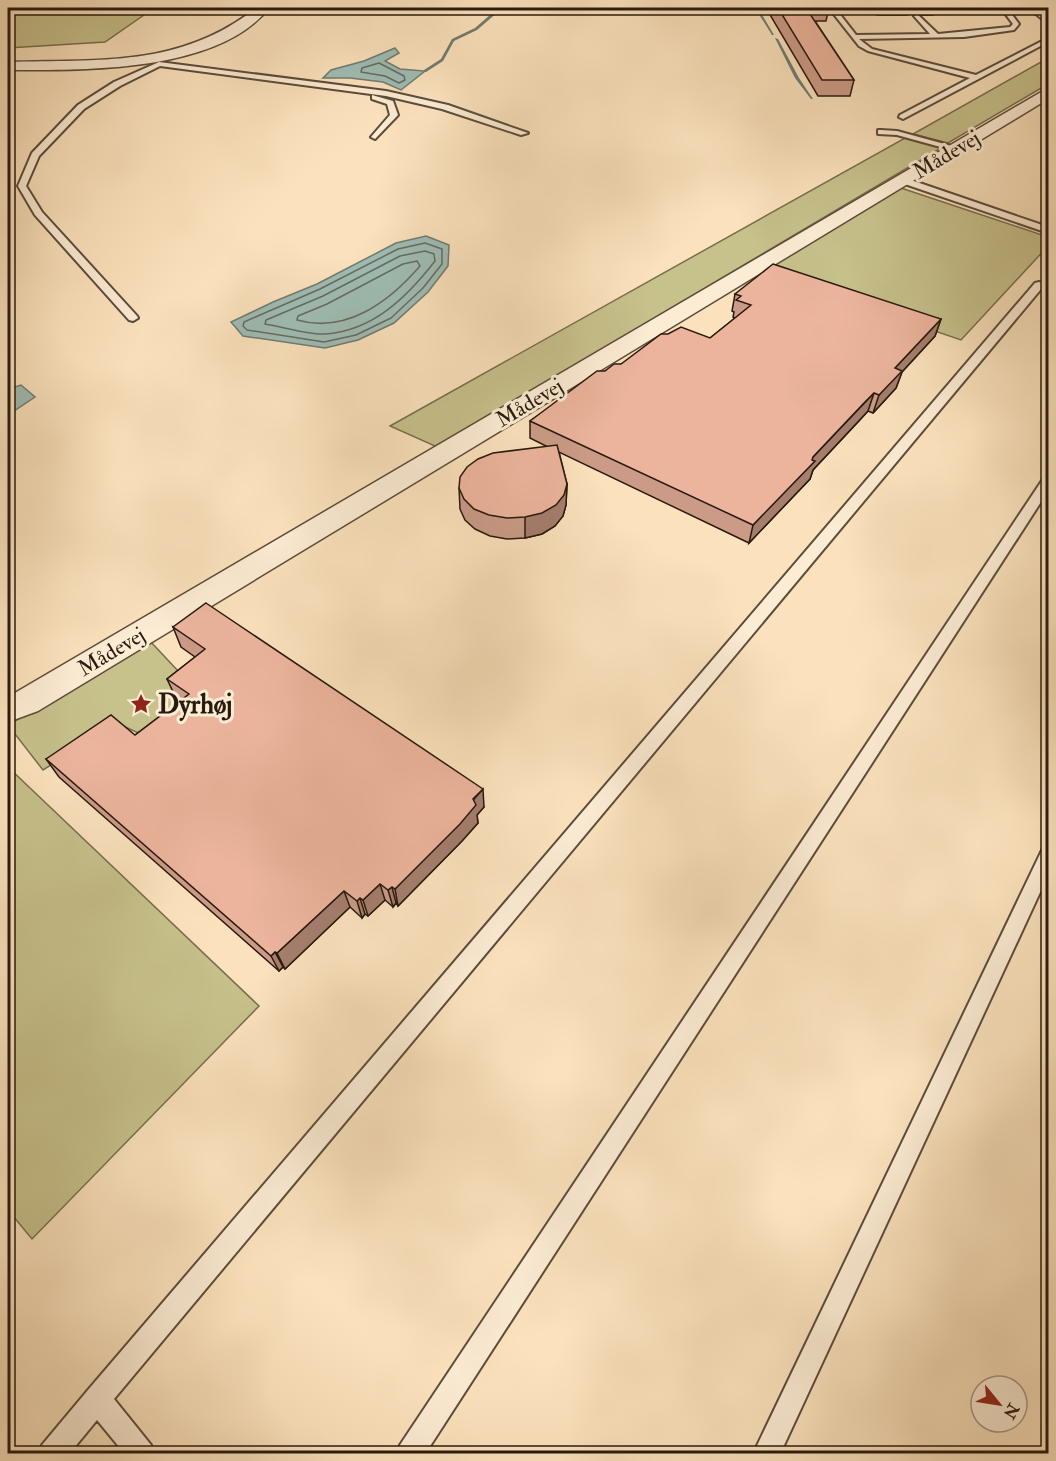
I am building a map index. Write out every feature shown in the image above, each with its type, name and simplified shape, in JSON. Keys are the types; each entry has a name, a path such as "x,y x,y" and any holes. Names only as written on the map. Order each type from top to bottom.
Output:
{"street":[{"path":"8,66 161,60 225,37 244,25 263,8"},
{"path":"8,53 63,50"},
{"name":"Mådevej","path":"8,710 27,702 1048,93"}],"lane":[{"path":"832,8 861,45 870,50 977,78"},
{"path":"854,37 964,35 1012,28 1016,24 1004,8"},
{"path":"1032,8 1048,22"},
{"path":"917,16 936,36"},
{"path":"903,117 1048,40"},
{"path":"133,318 38,213 22,186 35,155 81,107 161,60 354,89 448,108 524,133"},
{"path":"354,89 390,103 394,115 375,137"},
{"path":"882,132 897,133 954,148"},
{"path":"902,180 1048,230"},
{"path":"51,1454 1039,285 1048,288"},
{"path":"410,1454 1048,482"},
{"path":"766,1454 1048,856"},
{"path":"97,1399 142,1454"}],"shaded area":[{"path":"8,8 154,8 105,42 8,48"},
{"path":"1048,58 1048,84 948,143 913,134"},
{"path":"905,138 941,148 437,447 390,426"},
{"path":"901,188 1048,237 1048,246 961,340 761,272"},
{"path":"150,641 193,687 185,704 145,736 117,723 43,770 8,725"},
{"path":"8,767 259,1006 32,1239 8,1210"}],"water":[{"path":"395,48 399,53 385,61 400,69 425,71 401,90 383,82 323,78 331,70 364,61"},
{"path":"426,236 449,245 448,266 428,292 394,323 358,340 325,348 243,336 231,322 317,284 396,243"},
{"path":"21,385 35,397 8,415 8,389"}],"building":[{"path":"778,8 806,8 854,80 822,80"},
{"path":"773,264 941,319 895,368 902,371 879,395 874,393 863,404 813,457 812,460 815,461 753,525 530,421 597,371 605,371 614,364 621,364 661,334 668,334 681,327 710,338 751,305 736,300 741,296 735,294"},
{"path":"557,445 567,484 564,495 556,505 542,513 507,518 489,515 474,509 464,499 459,488 460,477 467,467 478,459 493,453"},
{"path":"206,603 483,789 473,799 476,805 460,824 395,889 392,887 388,890 380,884 363,900 360,898 357,901 344,891 271,956 46,759 111,715 135,735 189,694 167,679 205,649 173,627"}],"waterway":[{"path":"425,71 442,60 453,40 476,29 499,8"},
{"path":"757,8 773,34"},
{"path":"776,39 797,78 812,98"}],"place":[{"name":"Dyrhøj","path":"141,704"}]}
